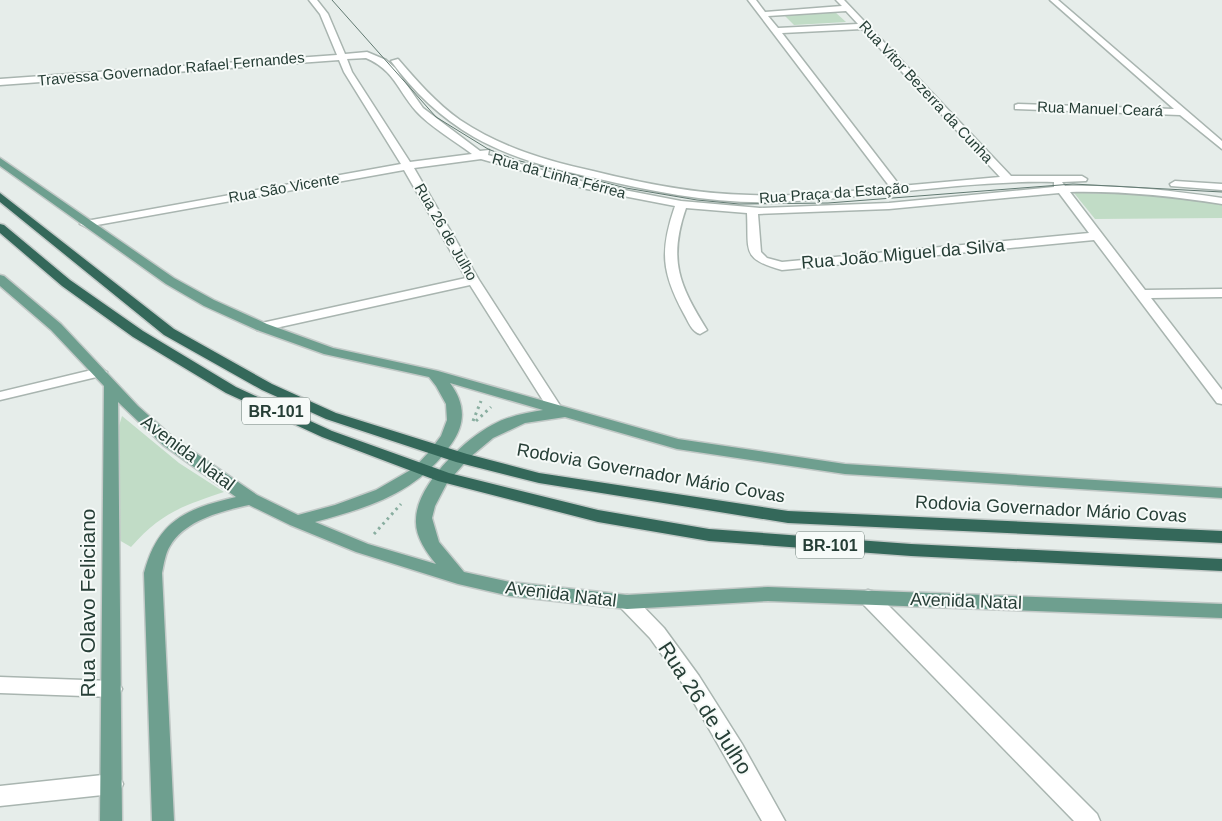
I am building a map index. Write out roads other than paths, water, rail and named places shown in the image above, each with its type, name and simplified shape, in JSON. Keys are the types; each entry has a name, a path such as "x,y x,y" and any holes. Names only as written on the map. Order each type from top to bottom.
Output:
{"highway":[{"name":"Rodovia Governador Mário Covas","path":"0,196 169,332 267,387 331,416 462,458 539,478 788,517 1222,537"},
{"name":"BR-101","path":"0,227 66,283 138,334 231,390 327,434 444,477 598,516 709,535 911,550 1222,565"}],"main road":[{"path":"0,161 86,224 170,281 210,304 262,327 329,351 433,374 677,444 845,469 1222,493"},
{"name":"Avenida Natal","path":"0,279 56,327 133,410 169,442 250,499 296,521 362,548 458,577 510,589 627,602 768,594 1222,611"},
{"path":"296,521 369,500 397,487 422,470 440,451 452,430 456,414 454,401 447,388 433,374"},
{"name":"Rua Olavo Feliciano","path":"105,379 112,689 111,821"},
{"path":"458,577 437,554 427,536 424,519 429,499 444,477 481,440 499,428 521,419 561,410"},
{"path":"162,821 153,573 157,557 165,540 183,524 213,510 250,499"}],"street":[{"path":"313,0 324,14 341,55"},
{"path":"752,0 896,189"},
{"path":"1054,0 1222,146"},
{"path":"763,14 844,3"},
{"name":"Rua Vitor Bezerra da Cunha","path":"844,3 1008,179"},
{"path":"776,31 865,26"},
{"name":"Rua Praça da Estação","path":"367,55 388,54 434,105 465,129 496,145 541,161 588,173 697,194 771,199 1008,179 1051,178 1222,187"},
{"name":"Rua da Linha Férrea","path":"341,55 367,55 383,62 392,70 420,110 481,156 587,186 681,204 756,211"},
{"name":"Travessa Governador Rafael Fernandes","path":"0,82 341,55"},
{"name":"Rua 26 de Julho","path":"341,55 348,72 407,166 473,280 561,410"},
{"name":"Rua Manuel Ceará","path":"1018,107 1183,112"},
{"path":"481,156 496,145"},
{"name":"Rua São Vicente","path":"86,224 407,166 481,156"},
{"path":"1051,178 1064,189 1222,400"},
{"name":"Rua Praça da Estação","path":"756,211 889,206 1064,189 1157,191 1222,201"},
{"path":"681,204 671,238 671,266 674,283 700,330"},
{"name":"Rua João Miguel da Silva","path":"756,211 755,253 763,261 782,266 1098,236"},
{"path":"262,327 473,280"},
{"path":"1142,294 1222,293"},
{"path":"0,396 105,379"},
{"path":"868,597 1089,821"},
{"name":"Rua 26 de Julho","path":"627,602 661,638 691,682 736,752 774,821"},
{"path":"0,684 112,689"},
{"path":"0,796 112,784"}],"tram line":[{"path":"332,0 436,117 488,149 516,160 626,188 697,200 739,204 828,203 1073,184 1222,192"}]}
